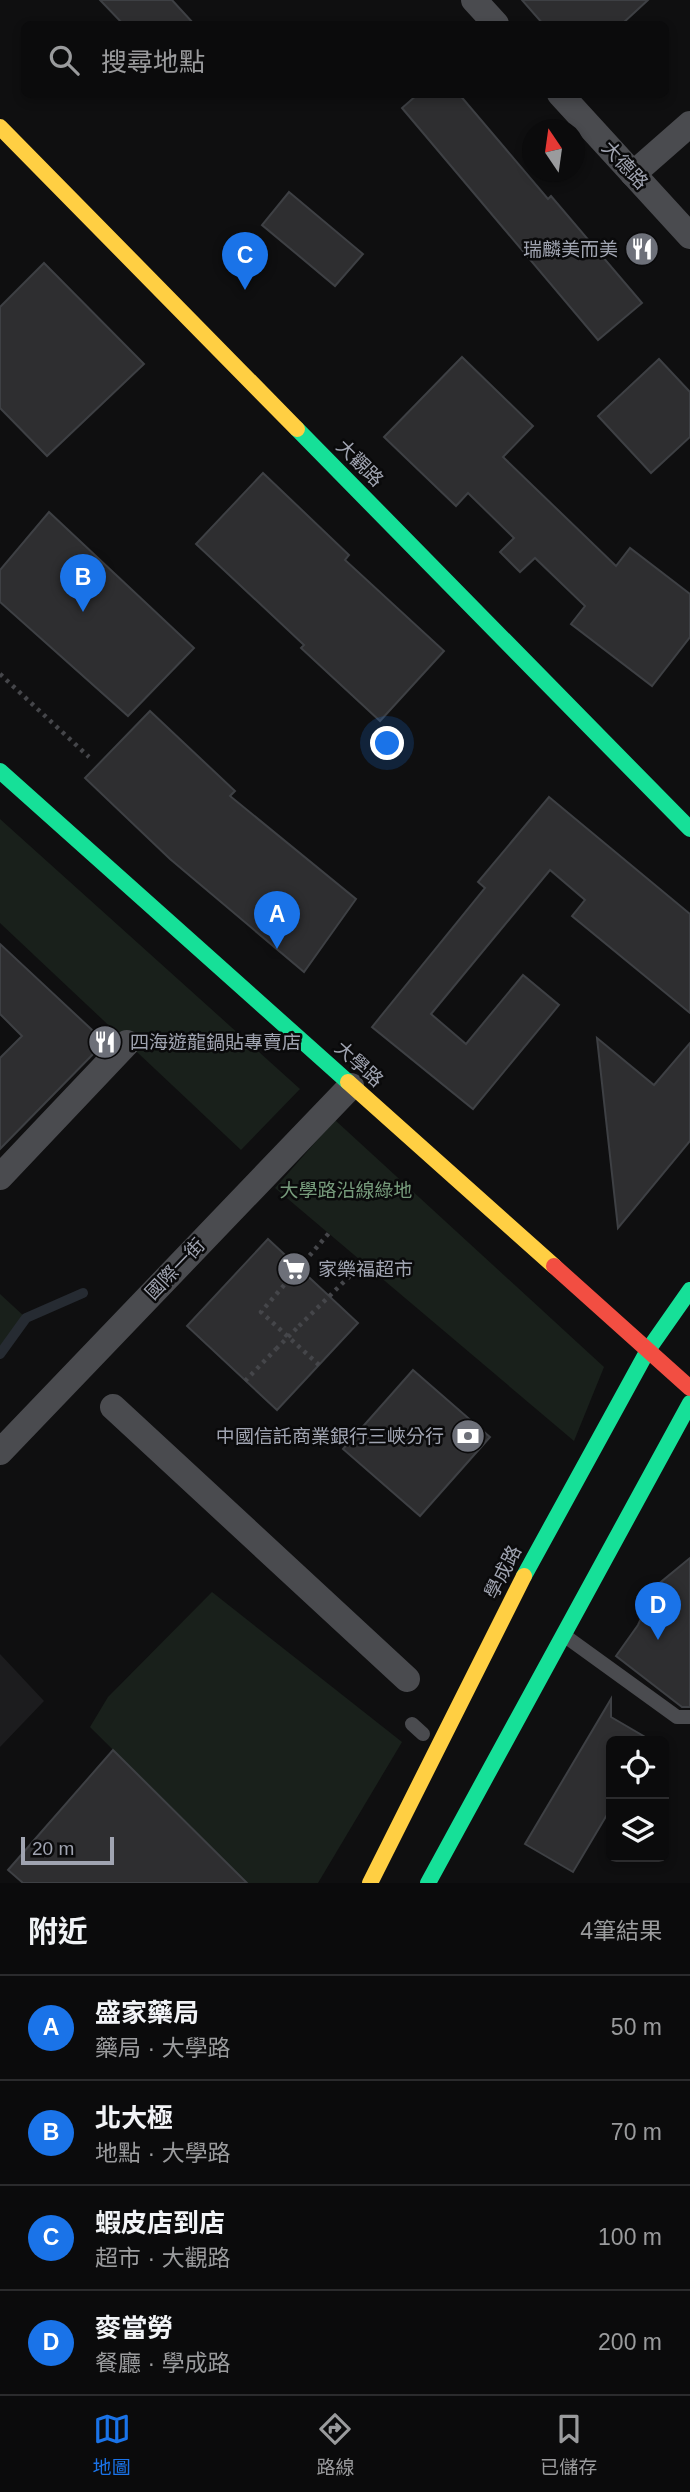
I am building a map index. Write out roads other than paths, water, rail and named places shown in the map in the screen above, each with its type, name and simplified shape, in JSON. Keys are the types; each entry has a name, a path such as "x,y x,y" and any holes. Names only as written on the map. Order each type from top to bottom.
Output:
{"street":[{"path":"474,0 493,21"},
{"name":"大德路","path":"565,98 690,236"},
{"path":"633,174 690,124"},
{"name":"大觀路","path":"0,127 690,829"},
{"name":"大學路","path":"0,771 690,1388"},
{"path":"3,1174 127,1043"},
{"name":"國際一街","path":"0,1452 351,1086"},
{"name":"學成路","path":"370,1883 529,1567 648,1350 690,1290"},
{"path":"428,1883 690,1403"},
{"path":"113,1407 407,1679"}],"lane":[{"path":"564,1636 677,1717 690,1717"}],"waterway":[{"path":"0,1354 26,1318 83,1293"}],"place":[{"name":"瑞麟美而美","path":"642,249"},
{"name":"蝦皮店到店","path":"245,290"},
{"name":"北大極","path":"83,612"},
{"name":"盛家藥局","path":"277,949"},
{"name":"四海遊龍鍋貼專賣店","path":"105,1042"},
{"name":"家樂福超市","path":"294,1269"},
{"name":"中國信託商業銀行三峽分行","path":"468,1436"},
{"name":"麥當勞","path":"658,1640"}],"park label":[{"name":"大學路沿線綠地","path":"346,1190"}]}
